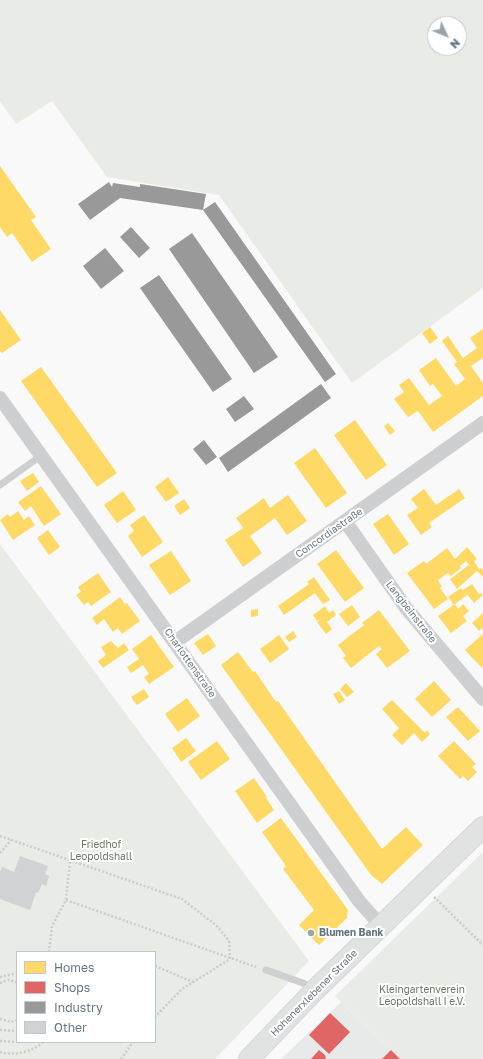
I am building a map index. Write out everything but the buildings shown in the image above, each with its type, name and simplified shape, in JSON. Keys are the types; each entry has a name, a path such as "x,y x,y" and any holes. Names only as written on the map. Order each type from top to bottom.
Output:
{"main road":[{"name":"Hohenerxlebener Straße","path":"249,1059 315,990 483,827"}],"street":[{"name":"Charlottenstraße","path":"0,398 359,901 381,926"},
{"name":"Concordiastraße","path":"175,642 483,423"},
{"name":"Langbeinstraße","path":"345,521 406,608 483,699"}],"lane":[{"path":"0,485 42,456"},
{"path":"266,970 303,983 315,990"}],"path":[{"path":"0,836 182,899 217,926 229,941 230,959"},
{"path":"0,854 11,840"},
{"path":"49,951 52,926 66,900 70,861"},
{"path":"422,886 483,945"},
{"path":"66,900 230,959 266,970"},
{"path":"156,1016 182,989 230,959"},
{"path":"156,966 193,982"},
{"path":"0,977 16,973"},
{"path":"8,975 8,980"},
{"path":"0,983 8,980 16,982"},
{"path":"0,1019 11,1022 16,1020"},
{"path":"0,1030 16,1031"},
{"path":"0,1041 16,1042"},
{"path":"0,1052 6,1054 24,1052 41,1043"},
{"path":"121,1059 132,1043"}],"shaded area":[{"path":"341,1002 400,1059 281,1059"}],"green space":[{"path":"0,0 483,0 483,288 352,383 219,195 107,177 52,101 16,124 0,101"},
{"name":"Friedhof Leopoldshall","path":"0,544 309,961 215,1059 0,1059"},
{"name":"Kleingartenverein Leopoldshall I e.V.","path":"483,852 483,1059 400,1059 335,996"}],"place":[{"name":"Blumen Bank","path":"311,933"}]}
